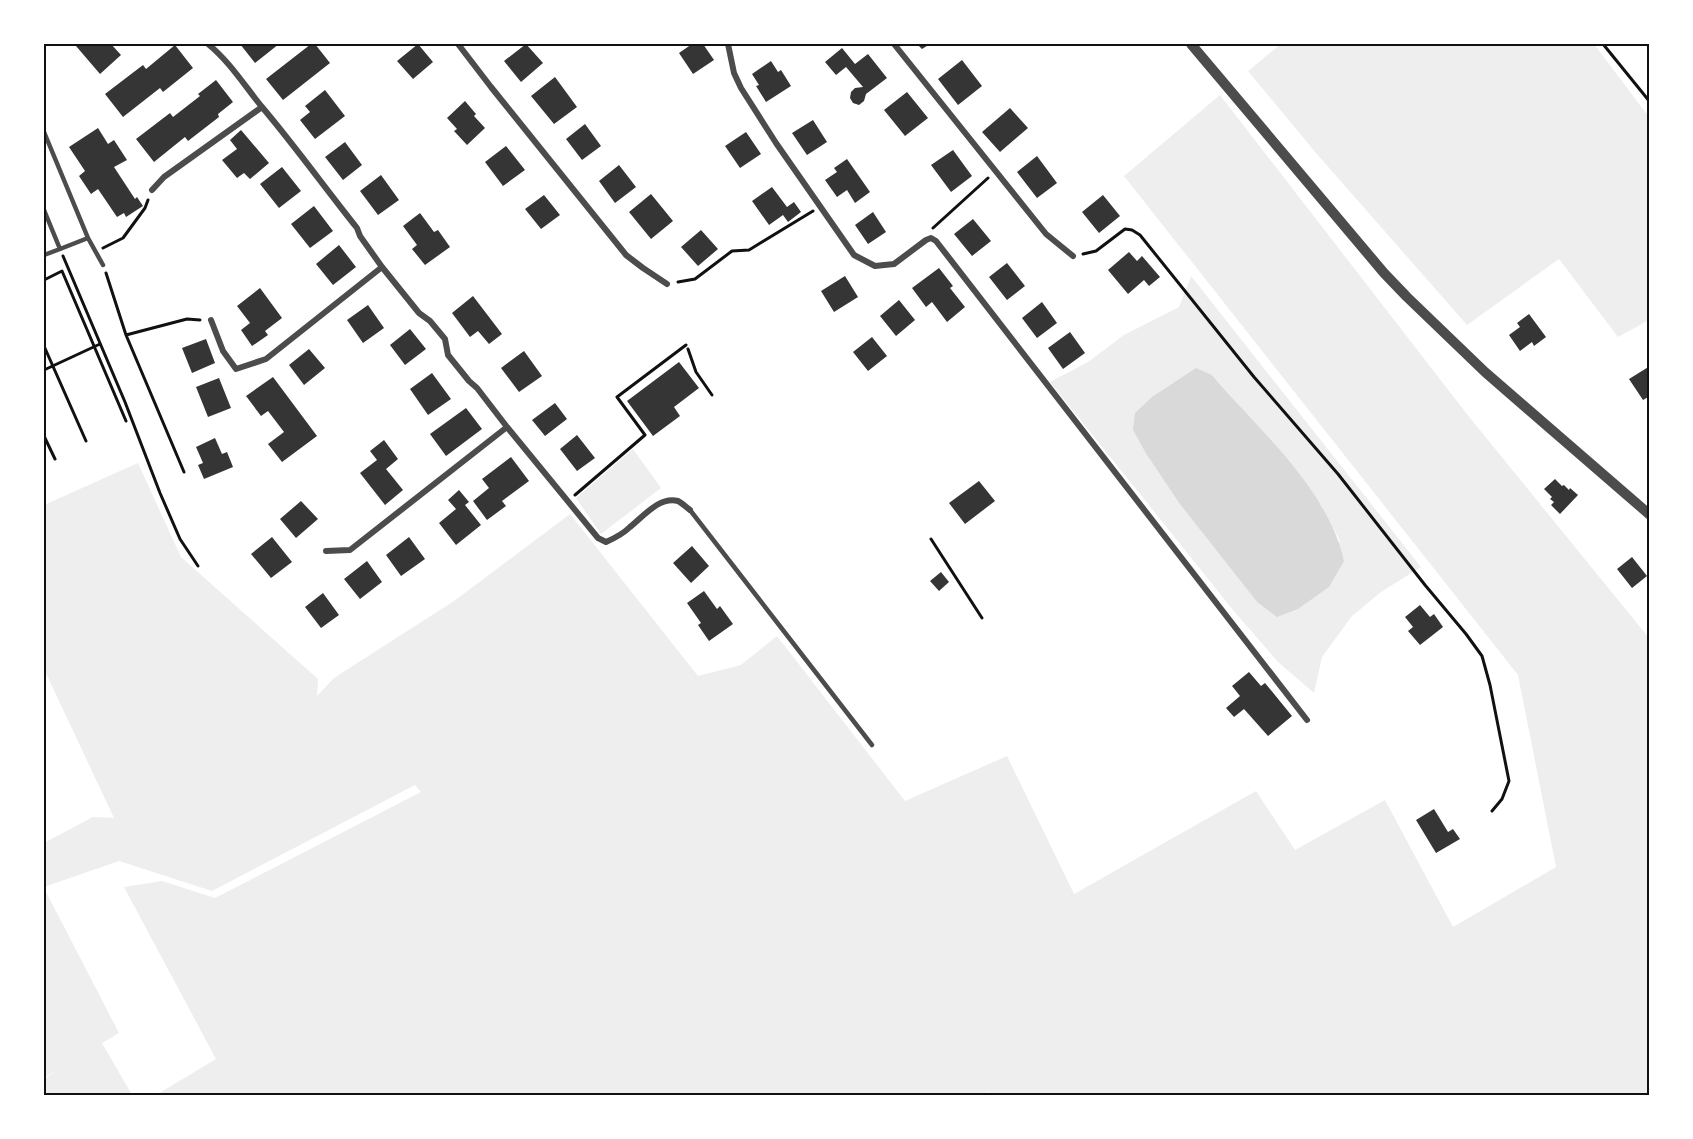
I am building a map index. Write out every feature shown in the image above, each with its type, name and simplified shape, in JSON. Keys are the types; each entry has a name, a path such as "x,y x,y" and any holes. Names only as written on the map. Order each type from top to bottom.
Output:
{"street":[{"path":"208,44 223,56 281,128 357,228 382,267 419,313 430,321 445,339 448,355 598,538 606,542 618,537 646,513 662,503 680,502 690,510"},
{"path":"458,44 626,255 667,284"},
{"path":"728,44 734,73 741,88 776,143 854,255 875,266 894,264 931,238 940,246 1307,720"},
{"path":"894,44 1046,234 1072,256"},
{"path":"1191,44 1384,273 1407,297 1485,372 1650,515"},
{"path":"152,190 164,177 262,107"},
{"path":"211,320 223,351 236,369 266,359 382,267"},
{"path":"326,551 350,550 507,427"}],"lane":[{"path":"44,132 88,238 103,265"},
{"path":"44,210 60,249"},
{"path":"44,255 88,238"},
{"path":"690,510 872,746"}],"path":[{"path":"1603,44 1650,102"},
{"path":"931,238 932,229 996,171"},
{"path":"152,190 145,208 123,238 103,248 103,265 126,335 184,472"},
{"path":"667,284 695,279 732,251 749,250 820,206"},
{"path":"1072,256 1096,251 1125,229 1140,235 1254,377 1338,474 1425,585 1467,634 1482,657 1490,685 1509,782 1502,799 1492,811"},
{"path":"60,249 180,539 198,566"},
{"path":"44,280 62,271 126,421"},
{"path":"126,335 187,319 211,320"},
{"path":"44,370 100,344"},
{"path":"44,346 86,441"},
{"path":"568,501 645,435 617,398 687,347 696,372 712,395"},
{"path":"44,439 55,459"},
{"path":"931,539 982,618"}],"shaded area":[{"path":"1281,44 1594,44 1649,117 1649,320 1618,337 1559,259 1467,325 1316,153 1248,71"},
{"path":"1220,95 1470,418 1649,638 1649,1095 990,1096 987,1087 989,1095 156,1095 216,1059 124,887 162,881 215,898 421,792 415,785 212,891 119,861 44,887 44,843 93,817 114,818 44,669 44,505 138,463 181,557 318,679 317,696 334,678 454,601 570,514 698,676 741,665 777,636 905,801 1007,756 1074,894 1256,791 1295,850 1385,800 1453,927 1556,867 1518,675 1124,176"},
{"path":"1191,276 1421,567 1381,592 1352,616 1322,657 1314,693 1278,662 1233,610 1050,382 1088,362 1124,335 1179,307","holes":["1212,375 1283,454 1320,503 1340,541 1257,602 1179,503 1147,455"]},
{"path":"1196,368 1212,375 1290,462 1324,510 1336,535 1344,561 1329,587 1298,609 1277,617 1257,602 1179,503 1133,430 1135,413 1152,397"},
{"path":"633,449 661,488 601,534 576,498"},
{"path":"44,888 119,1033 102,1043 132,1095 44,1095 44,1079 63,1067 44,1078"}],"building":[{"path":"79,44 111,44 121,55 100,74 76,46"},
{"path":"240,44 279,44 255,63"},
{"path":"311,44 315,44 330,63 283,100 266,79"},
{"path":"418,44 433,62 413,79 397,61"},
{"path":"526,44 543,63 521,82 504,61"},
{"path":"692,44 703,44 714,60 693,74 679,53"},
{"path":"917,44 930,44 922,49"},
{"path":"175,45 193,68 163,92 160,88 123,117 105,94 143,65 146,69"},
{"path":"842,48 855,64 868,54 887,78 866,94 864,101 859,105 853,103 850,98 851,92 855,88 863,87 846,67 836,75 825,62"},
{"path":"962,60 982,86 958,105 938,79"},
{"path":"771,61 778,72 781,70 791,86 766,102 752,74"},
{"path":"555,77 577,107 554,124 531,96"},
{"path":"216,80 233,102 218,114 219,117 188,141 185,137 154,162 136,139 170,113 173,117"},
{"path":"325,90 345,116 315,139 300,120 310,112 305,106"},
{"path":"907,92 928,118 905,136 884,110"},
{"path":"465,101 485,128 467,145 454,131 457,129 447,118"},
{"path":"1010,108 1028,128 1000,152 982,132"},
{"path":"813,120 827,142 807,155 792,133"},
{"path":"585,124 601,146 582,160 566,139"},
{"path":"98,128 108,144 114,140 127,160 114,167 135,199 137,197 143,206 126,217 124,213 117,217 98,189 91,194 79,176 85,171 69,147"},
{"path":"241,130 269,163 250,179 244,173 237,178 222,160 237,149 230,140"},
{"path":"746,132 761,154 740,168 725,146"},
{"path":"345,142 362,165 343,180 325,157"},
{"path":"506,146 525,170 503,186 485,162"},
{"path":"953,150 972,176 951,192 931,165"},
{"path":"1037,156 1057,183 1037,198 1017,172"},
{"path":"847,159 870,192 855,203 847,190 837,197 825,180 837,172 834,168"},
{"path":"619,165 636,187 615,203 599,181"},
{"path":"282,167 301,191 279,208 260,184"},
{"path":"381,175 399,200 378,215 360,191"},
{"path":"772,187 787,207 794,202 801,212 788,222 783,215 769,225 752,201"},
{"path":"651,194 673,221 651,239 629,212"},
{"path":"544,195 560,215 541,229 525,209"},
{"path":"1103,195 1120,216 1099,233 1082,212"},
{"path":"314,206 333,231 310,248 291,224"},
{"path":"873,212 886,232 868,244 855,225"},
{"path":"420,213 434,232 438,230 450,247 425,265 412,249 417,245 403,226"},
{"path":"973,219 991,241 972,256 954,234"},
{"path":"701,230 718,249 698,266 681,247"},
{"path":"339,245 356,267 333,285 316,264"},
{"path":"1129,252 1137,261 1142,256 1160,277 1149,286 1144,280 1128,294 1108,270"},
{"path":"1007,263 1025,286 1007,300 989,277"},
{"path":"939,268 953,286 950,288 965,307 947,322 932,302 926,307 912,288"},
{"path":"845,276 858,297 834,312 821,291"},
{"path":"260,288 282,318 265,331 268,335 252,346 241,330 250,323 237,306"},
{"path":"473,296 502,334 489,344 478,331 470,337 452,313"},
{"path":"899,300 915,320 896,336 880,316"},
{"path":"1042,302 1057,323 1037,338 1022,318"},
{"path":"368,305 384,328 363,343 347,320"},
{"path":"1529,314 1546,337 1534,346 1532,342 1520,351 1509,335 1520,327 1517,323"},
{"path":"410,329 426,349 405,365 390,345"},
{"path":"1070,332 1085,353 1063,369 1048,348"},
{"path":"872,337 887,356 868,371 853,352"},
{"path":"206,339 215,363 192,373 182,348"},
{"path":"309,349 325,368 304,385 289,365"},
{"path":"524,351 542,376 519,392 501,368"},
{"path":"679,362 699,388 674,407 680,416 653,436 627,401"},
{"path":"1650,366 1650,396 1643,400 1629,379"},
{"path":"432,373 451,399 428,415 410,389"},
{"path":"273,377 317,436 282,462 268,444 284,432 268,411 261,416 246,396"},
{"path":"219,378 231,408 208,417 196,387"},
{"path":"555,403 567,419 545,436 532,420"},
{"path":"466,408 482,429 446,456 430,434"},
{"path":"577,435 595,458 577,471 560,449"},
{"path":"215,438 222,454 227,452 233,467 204,479 198,465 203,463 196,447"},
{"path":"384,440 398,459 386,469 403,490 385,505 360,473 377,460 370,451"},
{"path":"511,457 529,481 502,501 506,506 487,520 473,501 489,488 482,479"},
{"path":"1555,479 1578,495 1560,514 1551,505 1554,502 1550,499 1552,497 1544,489"},
{"path":"979,481 995,501 965,524 949,503"},
{"path":"459,490 469,502 465,505 481,525 456,545 439,523 456,509 448,500"},
{"path":"301,501 318,519 296,538 280,519"},
{"path":"272,537 292,562 271,578 251,554"},
{"path":"409,537 425,559 401,576 386,555"},
{"path":"692,546 709,566 691,583 673,563"},
{"path":"1632,557 1647,576 1632,588 1617,569"},
{"path":"367,561 382,582 360,599 344,579"},
{"path":"941,572 949,582 939,591 930,581"},
{"path":"704,591 717,609 720,606 733,624 709,641 698,625 701,623 687,603"},
{"path":"323,593 339,615 321,628 305,607"},
{"path":"1420,605 1430,617 1434,614 1443,627 1420,645 1408,631 1413,627 1405,617"},
{"path":"1249,672 1261,686 1265,683 1292,716 1268,736 1244,709 1234,717 1226,708 1240,696 1232,686"},
{"path":"1434,809 1448,832 1453,829 1460,839 1436,853 1416,820"}]}
